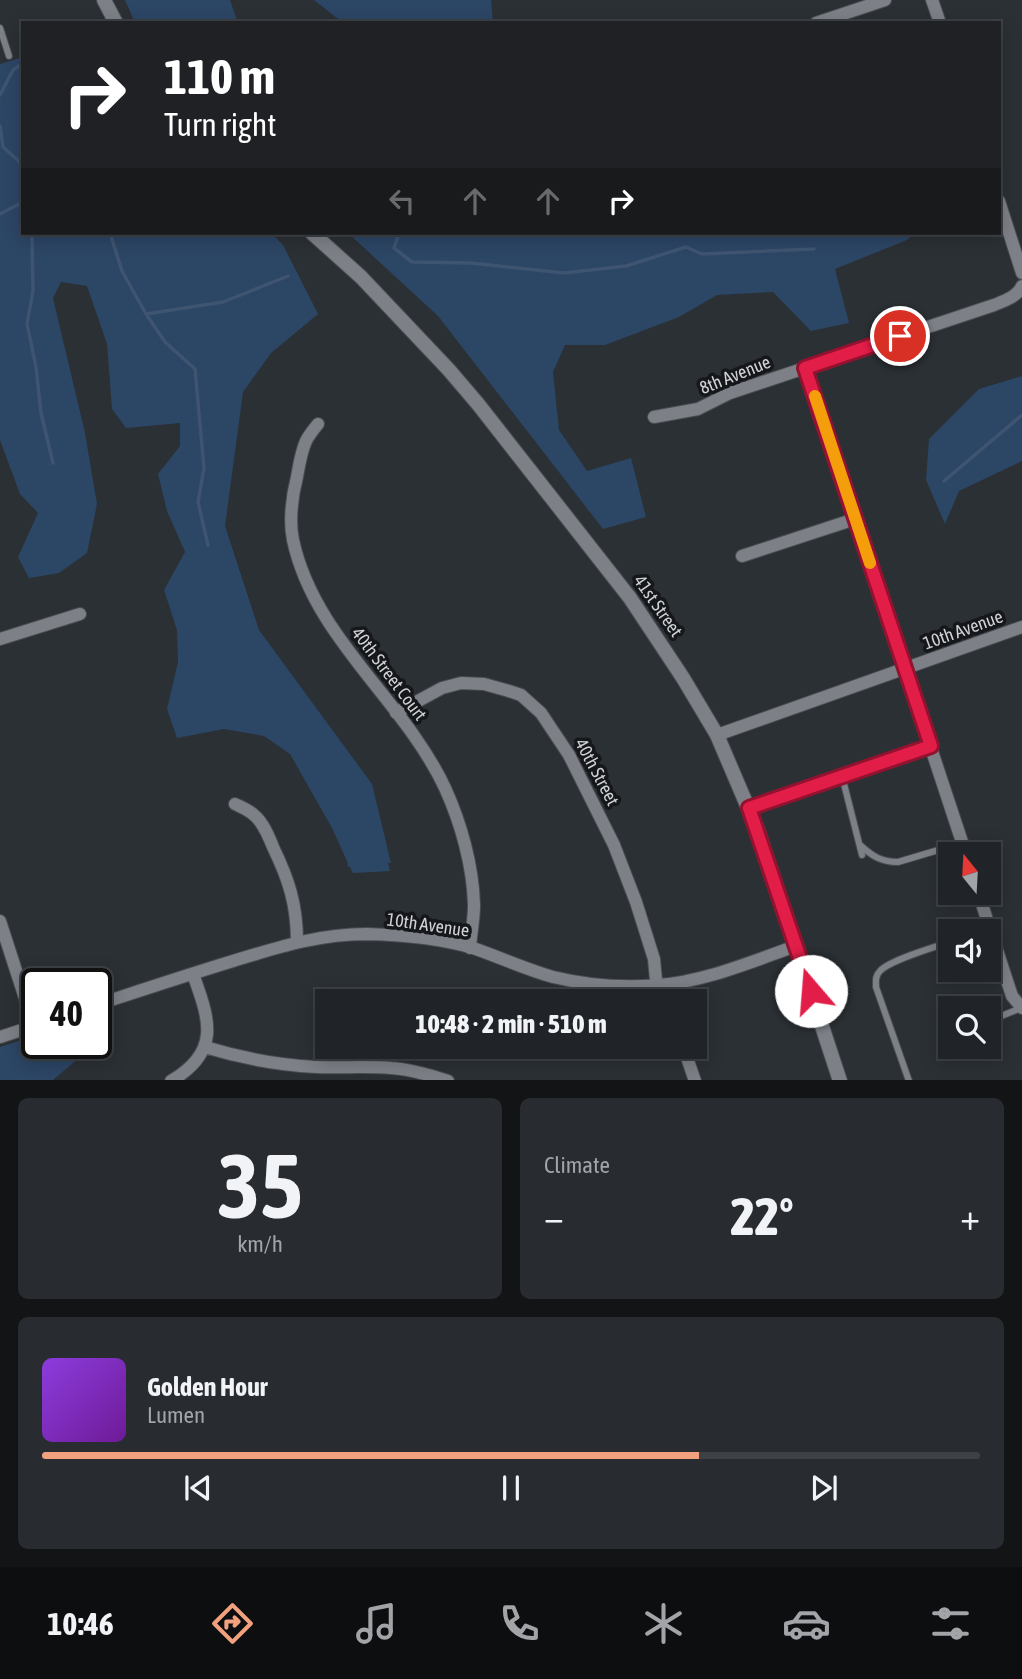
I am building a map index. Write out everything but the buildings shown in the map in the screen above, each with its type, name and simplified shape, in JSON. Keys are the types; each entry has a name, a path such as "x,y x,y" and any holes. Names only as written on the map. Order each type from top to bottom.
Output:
{"street":[{"path":"104,0 114,21"},
{"path":"822,21 886,0"},
{"path":"932,0 939,21"},
{"path":"1001,207 1022,273"},
{"name":"41st Street","path":"314,235 361,277 478,404 630,598 661,643 717,735 749,808 840,1080"},
{"name":"8th Avenue","path":"654,417 698,409 730,393 994,305 1010,299 1022,286"},
{"path":"805,368 962,842"},
{"name":"40th Street Court","path":"318,424 306,442 293,491 293,540 320,607 346,647 416,739 445,789 459,827 473,889 470,947"},
{"path":"742,556 855,519"},
{"path":"0,639 80,614"},
{"name":"10th Avenue","path":"717,735 1022,627"},
{"name":"40th Street","path":"396,713 442,688 461,683 484,684 521,695 541,713 569,755 614,845 636,902 654,959 656,980 662,989"},
{"path":"235,804 254,815 283,867 296,911 297,942"},
{"path":"0,921 21,982"},
{"name":"10th Avenue","path":"112,1000 297,942 341,935 414,937 470,947 555,977 613,985 660,985 711,975 796,946"},
{"path":"1001,969 1012,996 1021,1008"},
{"path":"172,1080 189,1068 205,1048 208,1039 206,1014 193,974"},
{"path":"0,1037 21,1031"},
{"path":"205,1048 276,1063 315,1067 390,1068 449,1080"},
{"path":"688,1059 695,1080"}],"lane":[{"path":"0,28 9,56"},
{"path":"749,808 931,746"},
{"path":"842,776 862,855"},
{"path":"860,845 870,855 887,862 938,854"},
{"path":"909,1080 876,988 877,976 884,967 894,962 938,946"},
{"path":"1001,1017 1021,1008"}],"shaded area":[{"path":"125,0 230,0 237,21 134,21"},
{"path":"314,0 491,0 493,21 338,21"},
{"path":"21,58 21,235 273,235 283,245 318,314 271,353 243,392 225,526 259,630 372,784 391,863 388,863 390,871 353,873 332,828 290,754 264,736 224,729 177,738 167,709 178,662 177,630 164,590 185,552 167,511 158,474 180,446 180,423 126,428 112,409 107,344 87,286 61,282 53,298 85,433 97,504 87,553 59,573 29,578 18,557 38,513 20,494 0,440 0,64"},
{"path":"350,235 912,235 907,240 835,269 849,323 811,331 773,292 717,295 679,317 605,345 565,345 553,372 559,430 587,471 631,458 646,517 603,529 438,316"},
{"path":"1022,376 1022,461 959,491 945,524 926,480 929,439 979,389"},
{"path":"21,1040 21,1059 78,1059 53,1080 0,1080 0,1047"}],"waterway":[{"path":"0,95 13,70 21,64"},
{"path":"0,126 3,147 21,163"},
{"path":"0,214 21,203"},
{"path":"32,235 33,291 27,324 36,367 41,413 53,463"},
{"path":"111,235 122,271 146,314 165,342 195,369 204,468 198,502 208,545"},
{"path":"398,235 394,248 412,262 471,263 564,273 626,266 686,247 702,254 814,249"},
{"path":"146,314 223,302 288,276"},
{"path":"944,481 1022,415"}],"slow traffic":[{"path":"815,396 870,563"}],"route":[{"path":"811,991 749,808 931,746 805,368 900,336"}]}
